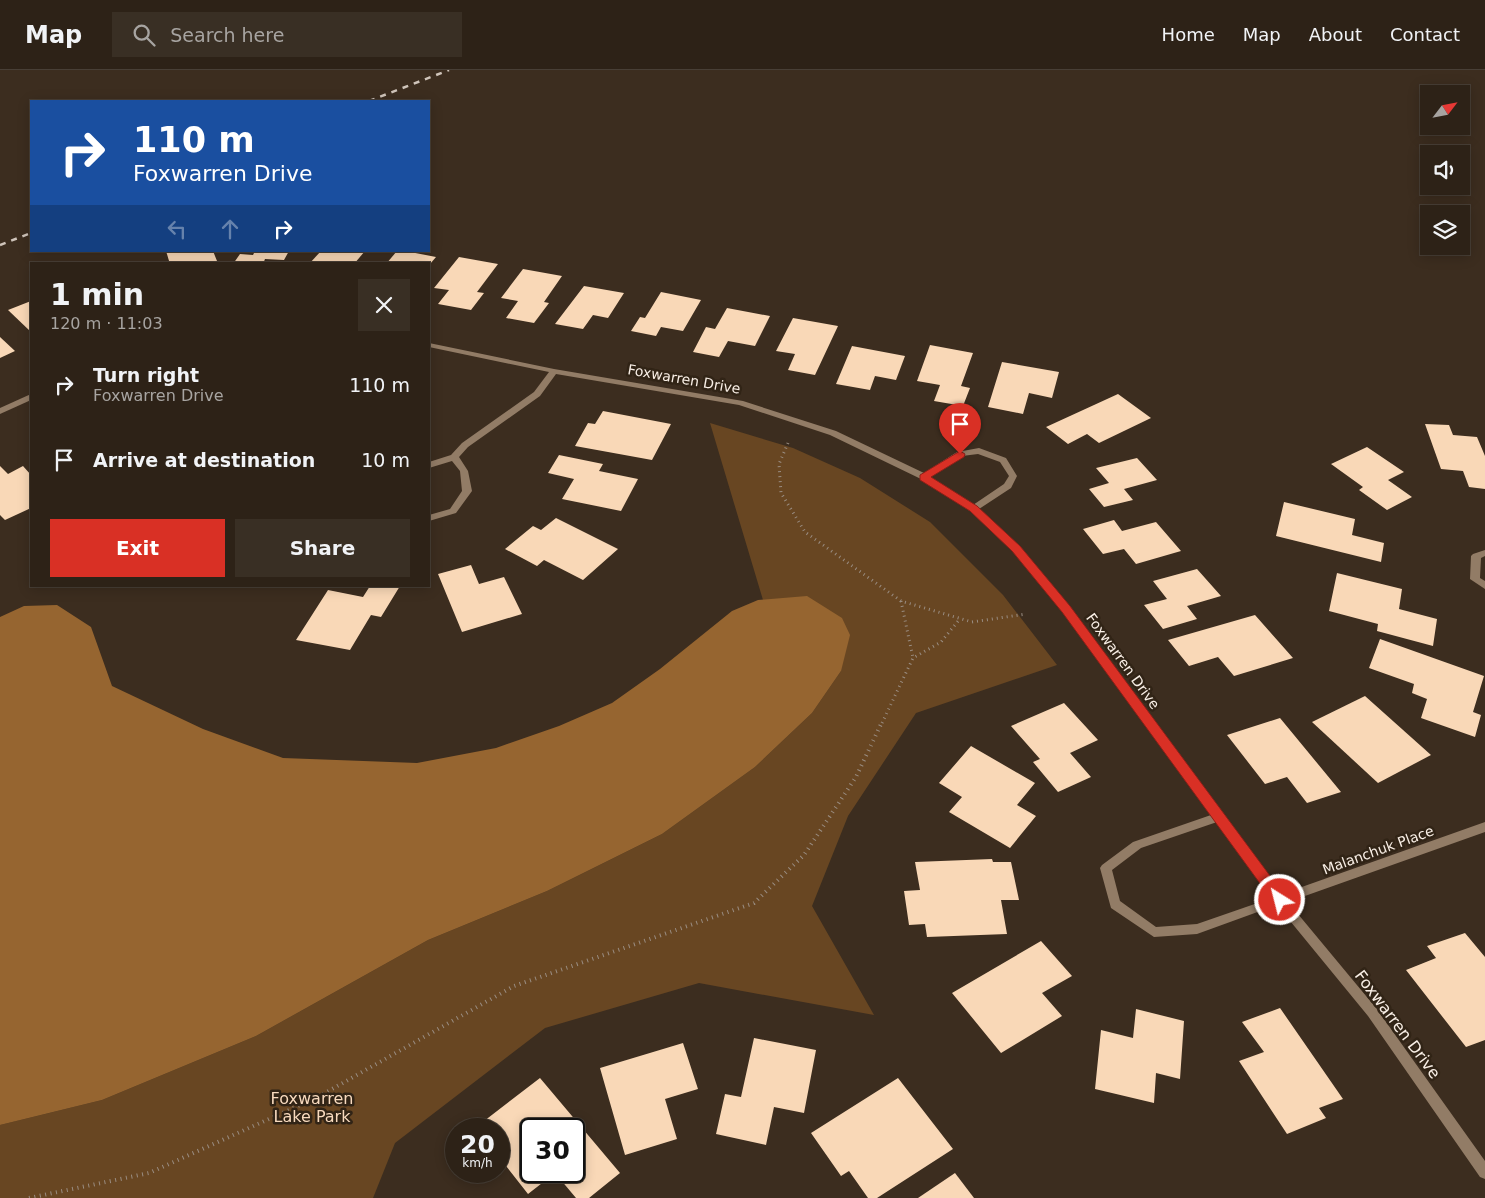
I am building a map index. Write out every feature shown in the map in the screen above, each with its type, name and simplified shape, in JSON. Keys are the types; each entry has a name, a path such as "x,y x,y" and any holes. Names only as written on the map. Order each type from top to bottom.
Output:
{"street":[{"name":"Foxwarren Drive","path":"430,345 554,371 740,403 833,433 924,478 973,509 1016,549 1066,609 1280,900 1372,1012 1485,1172"},
{"path":"430,466 454,457 464,445 537,394 554,371"},
{"path":"0,410 30,396"},
{"path":"924,478 960,454 979,451 1003,460 1013,476 1008,486 973,509"},
{"path":"430,518 453,511 467,491 464,471 454,457"},
{"path":"1485,553 1476,556 1475,579 1485,586"},
{"path":"1219,817 1137,844 1106,868 1115,904 1154,932 1197,929 1280,900"},
{"name":"Malanchuk Place","path":"1280,900 1485,827"}],"path":[{"path":"788,443 779,464 780,493 805,532 901,601 959,620 972,622 1026,614"},
{"path":"901,601 913,658"},
{"path":"29,1198 149,1173 318,1097 514,986 754,903 804,855 856,777 913,658 942,642 959,620"}],"green space":[{"name":"Foxwarren Lake Park","path":"710,423 793,448 860,478 930,522 1003,595 1057,665 916,713 848,816 812,906 874,1015 699,983 545,1028 395,1143 373,1198 0,1198 0,1125 102,1100 256,1036 428,940 547,891 662,834 755,767 812,713 841,671 763,600"}],"shaded area":[{"path":"807,596 842,618 850,635 841,671 812,713 755,767 662,834 547,891 428,940 256,1036 102,1100 0,1125 0,617 24,606 57,605 91,627 112,686 203,729 283,758 417,763 496,748 559,726 612,703 660,669 732,611 758,600"}],"building":[{"path":"166,252 213,252 217,261 212,262 169,262"},
{"path":"254,252 288,252 284,260 265,259 264,262 234,262 240,254 253,255"},
{"path":"320,252 364,252 356,262 311,262"},
{"path":"396,252 410,252 436,257 430,264 430,262 388,262"},
{"path":"459,257 498,264 477,292 484,293 471,310 438,304 449,290 434,288"},
{"path":"523,269 562,276 544,302 549,303 534,323 506,318 518,301 501,298"},
{"path":"584,286 624,293 608,318 593,315 583,329 555,324"},
{"path":"661,292 701,300 683,331 661,327 656,336 631,331 640,317 645,318"},
{"path":"30,301 30,331 8,310"},
{"path":"727,308 770,316 755,346 728,341 719,357 693,352 706,327 715,329"},
{"path":"793,318 838,326 815,375 788,370 795,354 776,351"},
{"path":"0,337 15,351 0,358"},
{"path":"930,345 973,353 961,386 970,388 963,406 934,401 940,385 917,381"},
{"path":"852,346 905,356 896,380 875,376 870,390 836,384"},
{"path":"1002,362 1059,372 1052,398 1029,393 1023,414 988,407"},
{"path":"1118,394 1151,418 1099,443 1087,434 1068,444 1046,427"},
{"path":"603,411 671,424 652,460 575,446 588,423 595,424"},
{"path":"1425,424 1449,425 1453,435 1477,437 1485,456 1485,489 1469,487 1463,471 1441,469"},
{"path":"1367,447 1404,472 1388,480 1412,497 1387,510 1359,490 1363,487 1331,464"},
{"path":"559,455 603,464 599,471 638,479 621,511 562,499 574,479 548,473"},
{"path":"1137,458 1157,480 1124,489 1133,500 1104,507 1089,489 1109,483 1096,468"},
{"path":"0,466 8,474 23,466 30,474 30,508 5,520 0,515"},
{"path":"1284,502 1355,519 1352,535 1384,543 1381,562 1276,536"},
{"path":"556,518 618,549 583,580 544,560 537,566 505,549 533,526 541,530"},
{"path":"1114,520 1122,531 1156,522 1181,551 1136,564 1124,549 1103,554 1083,529"},
{"path":"471,565 479,584 504,577 522,614 462,632 438,574"},
{"path":"1197,569 1221,596 1187,606 1197,619 1163,629 1144,605 1167,599 1153,581"},
{"path":"1337,573 1402,589 1399,609 1437,619 1433,646 1377,631 1378,624 1329,611"},
{"path":"369,587 399,587 381,617 371,615 350,650 296,640 328,590 363,597"},
{"path":"1255,615 1293,658 1234,676 1218,657 1189,666 1168,640"},
{"path":"1380,639 1484,676 1473,712 1481,715 1475,737 1421,718 1427,699 1412,693 1414,684 1369,668"},
{"path":"1365,696 1431,755 1378,783 1312,722"},
{"path":"1064,703 1098,740 1070,753 1091,777 1058,792 1033,762 1040,759 1011,726"},
{"path":"1280,718 1341,792 1307,803 1287,777 1265,784 1227,735"},
{"path":"971,746 1035,783 1017,805 1036,816 1010,848 949,812 962,797 939,783"},
{"path":"992,859 993,862 1011,862 1019,900 1001,900 1007,934 927,937 925,924 909,925 904,891 920,890 915,862"},
{"path":"1465,933 1485,957 1485,1040 1466,1047 1406,970 1436,958 1427,946"},
{"path":"1041,941 1072,976 1042,993 1062,1016 1001,1053 952,993"},
{"path":"1280,1008 1343,1099 1319,1108 1326,1118 1287,1134 1239,1061 1264,1052 1242,1022"},
{"path":"1136,1009 1184,1021 1180,1079 1156,1073 1154,1103 1095,1089 1101,1030 1133,1038"},
{"path":"754,1038 816,1050 804,1113 774,1107 766,1145 716,1134 725,1094 741,1097"},
{"path":"683,1043 698,1089 665,1099 677,1139 625,1155 600,1068"},
{"path":"540,1078 574,1118 520,1118 520,1183 542,1183 528,1194 510,1171 510,1118 488,1118"},
{"path":"898,1078 953,1149 877,1198 868,1198 849,1171 841,1176 811,1133"},
{"path":"585,1131 620,1173 589,1198 576,1198 563,1183 585,1183"},
{"path":"955,1173 974,1198 918,1198"}],"railway":[{"path":"372,100 449,70"},
{"path":"0,245 30,233"}],"route":[{"path":"960,454 924,478 973,509 1016,549 1066,609 1280,900"}]}
